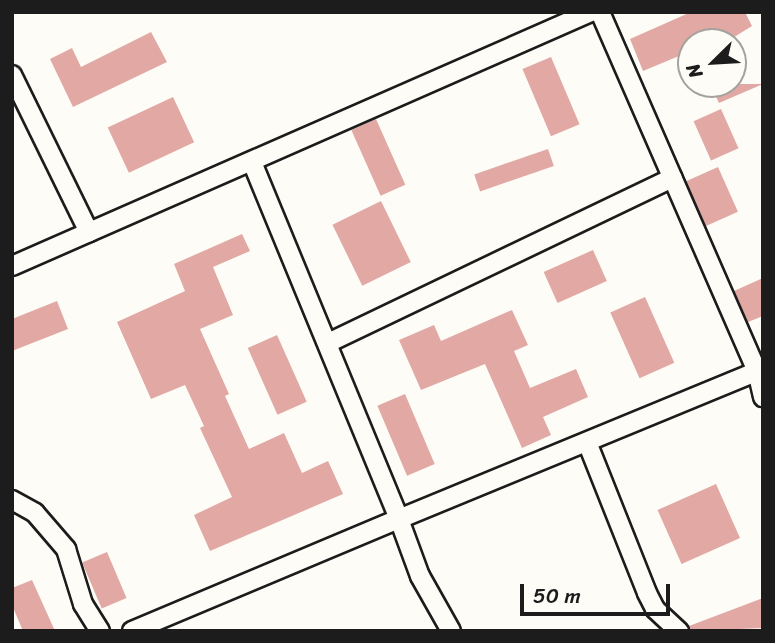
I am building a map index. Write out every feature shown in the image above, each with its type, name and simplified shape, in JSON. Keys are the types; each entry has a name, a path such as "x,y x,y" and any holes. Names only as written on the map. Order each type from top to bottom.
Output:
{"street":[{"path":"12,266 591,12"},
{"path":"600,12 760,370 763,397"},
{"path":"12,75 89,232"},
{"path":"252,162 328,343 420,576 450,631"},
{"path":"328,343 673,178"},
{"path":"132,631 760,370"},
{"path":"587,442 647,593 679,631"},
{"path":"12,500 35,513 66,549 83,604 100,631"}],"building":[{"path":"691,12 745,12 752,26 747,29 677,28 677,57 643,71 630,39"},
{"path":"151,32 167,62 73,107 50,59 72,48 81,67"},
{"path":"551,57 580,124 551,136 522,69"},
{"path":"747,84 763,84 747,91"},
{"path":"173,97 194,142 129,173 108,127"},
{"path":"717,98 731,98 719,103"},
{"path":"721,109 738,148 711,160 694,121"},
{"path":"376,119 405,185 381,196 351,130"},
{"path":"548,149 554,166 480,191 474,174"},
{"path":"718,167 738,212 706,226 686,181"},
{"path":"381,201 411,262 362,286 332,225"},
{"path":"242,234 250,251 213,267 233,315 200,329 229,394 225,396 249,449 284,433 302,473 328,461 343,494 210,551 194,515 232,497 200,428 204,426 185,385 151,399 117,322 185,291 174,264"},
{"path":"593,250 607,281 557,303 544,272"},
{"path":"763,278 763,316 748,322 734,291"},
{"path":"645,297 674,363 640,378 610,312"},
{"path":"57,301 68,329 12,351 12,319"},
{"path":"512,310 528,345 514,351 530,388 576,369 588,397 543,417 551,435 522,448 485,364 421,390 399,340 434,325 441,341"},
{"path":"277,335 307,402 277,415 248,348"},
{"path":"405,394 435,464 407,476 377,406"},
{"path":"716,484 740,538 682,564 658,510"},
{"path":"107,552 127,598 102,609 82,563"},
{"path":"32,580 55,631 23,631 12,605 12,588"},
{"path":"763,598 763,628 690,631 689,626"}]}
